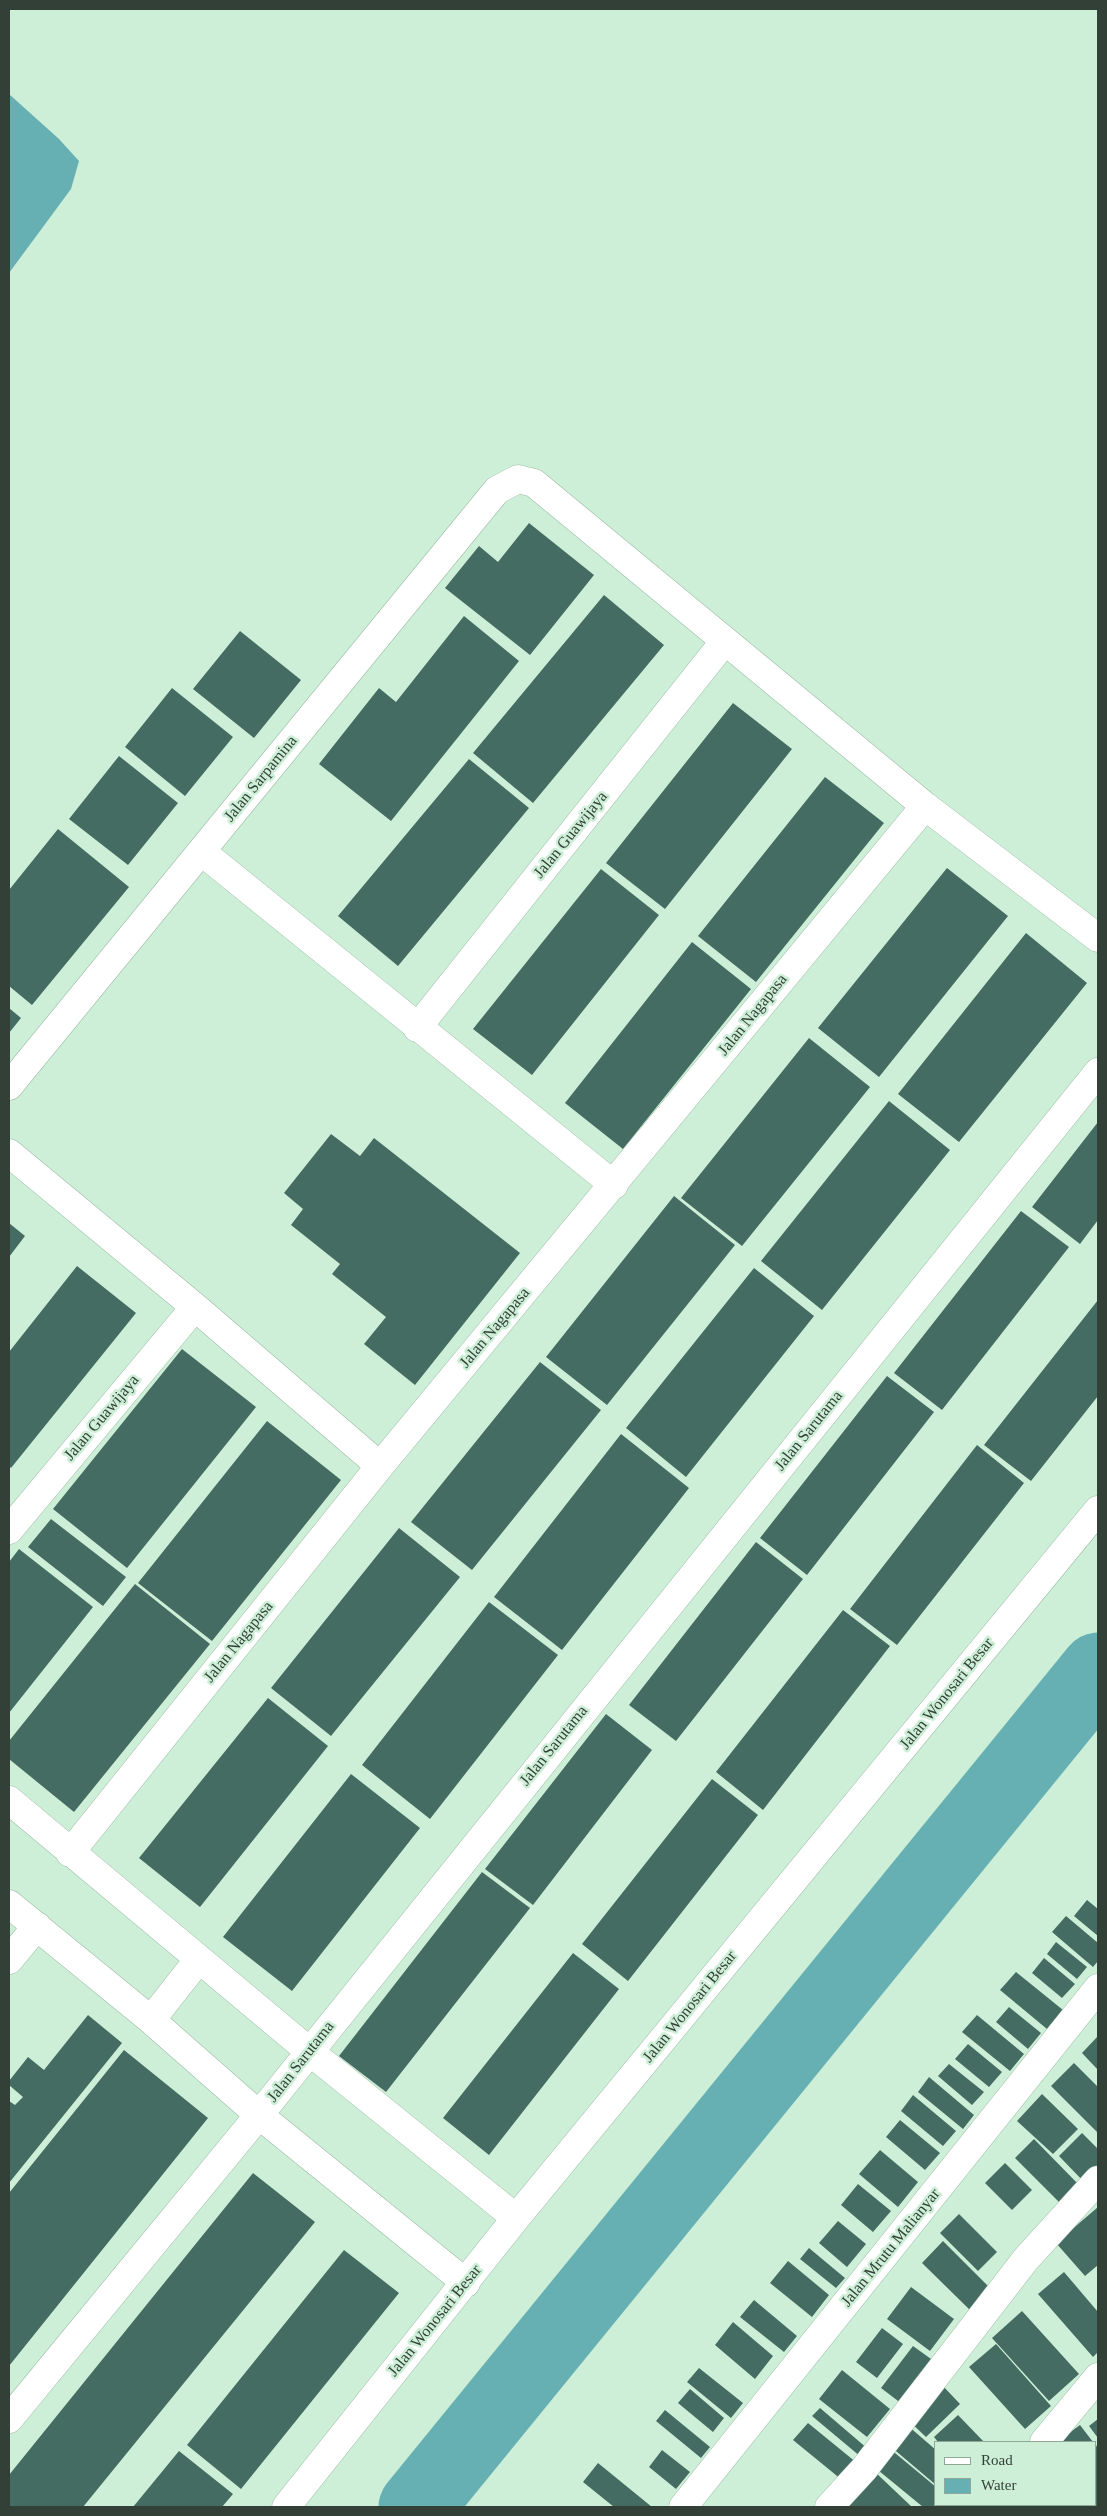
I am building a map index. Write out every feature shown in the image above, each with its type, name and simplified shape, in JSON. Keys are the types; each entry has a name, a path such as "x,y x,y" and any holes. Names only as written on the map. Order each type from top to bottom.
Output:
{"street":[{"name":"Jalan Sarpamina","path":"9,1086 497,490 518,478 534,483 724,642"},
{"path":"724,642 925,806 1098,938"},
{"name":"Jalan Guawijaya","path":"417,1028 724,642"},
{"name":"Jalan Nagapasa","path":"70,1853 380,1466 614,1185 925,806"},
{"path":"202,852 417,1028 614,1185"},
{"name":"Jalan Sarutama","path":"9,2419 259,2115 309,2050 1098,1072"},
{"path":"9,1153 195,1307 380,1466"},
{"name":"Jalan Guawijaya","path":"9,1530 195,1307"},
{"name":"Jalan Wonosari Besar","path":"286,2507 516,2218 1098,1510"},
{"path":"9,1800 70,1853 516,2218"},
{"path":"9,1904 151,2020 259,2115 466,2283"},
{"path":"9,1960 37,1926"},
{"path":"151,2020 200,1959"},
{"name":"Jalan Mrutu Malianyar","path":"683,2507 1098,1988"},
{"path":"829,2507 864,2469 1026,2258 1098,2180"},
{"path":"1045,2441 1098,2377"}],"water":[{"path":"9,94 59,139 79,161 71,189 9,273"}],"building":[{"path":"529,523 594,575 530,655 445,588 479,546 498,562"},
{"path":"604,595 664,645 533,803 473,753"},
{"path":"464,616 519,661 391,821 319,764 379,688 396,702"},
{"path":"240,631 301,680 254,738 193,689"},
{"path":"172,688 233,737 185,796 125,747"},
{"path":"733,703 792,749 665,909 606,863"},
{"path":"119,756 178,803 128,865 69,819"},
{"path":"469,759 529,808 398,966 338,916"},
{"path":"825,777 884,823 756,982 698,936"},
{"path":"58,829 129,887 32,1005 9,986 9,890"},
{"path":"947,868 1008,916 879,1077 818,1028"},
{"path":"601,869 659,915 532,1075 473,1029"},
{"path":"1026,933 1087,983 959,1142 898,1094"},
{"path":"692,942 751,989 623,1149 565,1103"},
{"path":"9,1008 21,1018 9,1033"},
{"path":"809,1038 870,1087 742,1246 681,1198"},
{"path":"889,1101 950,1150 822,1310 761,1261"},
{"path":"1098,1122 1098,1220 1080,1244 1032,1207"},
{"path":"331,1134 360,1156 374,1138 520,1253 415,1385 364,1344 386,1317 332,1274 340,1264 291,1225 303,1209 284,1193"},
{"path":"674,1196 735,1245 607,1405 546,1357"},
{"path":"1021,1211 1069,1247 942,1410 894,1373"},
{"path":"9,1223 25,1236 9,1257"},
{"path":"77,1266 136,1313 11,1468 9,1466 9,1352"},
{"path":"754,1268 814,1316 686,1477 626,1428"},
{"path":"1098,1300 1098,1396 1031,1481 984,1445"},
{"path":"182,1349 256,1407 127,1568 53,1509"},
{"path":"540,1362 601,1410 472,1570 411,1522"},
{"path":"887,1376 934,1412 807,1575 760,1538"},
{"path":"267,1421 341,1480 212,1641 138,1583"},
{"path":"621,1434 689,1488 562,1650 494,1597"},
{"path":"977,1445 1024,1483 897,1645 850,1609"},
{"path":"51,1519 126,1577 103,1606 28,1547"},
{"path":"399,1528 460,1577 331,1736 271,1688"},
{"path":"756,1542 803,1579 676,1741 629,1705"},
{"path":"19,1549 93,1607 9,1713 9,1562"},
{"path":"135,1584 210,1644 74,1812 9,1759 9,1741"},
{"path":"489,1602 558,1655 430,1819 362,1765"},
{"path":"843,1610 890,1646 763,1810 716,1772"},
{"path":"268,1698 328,1746 200,1907 139,1858"},
{"path":"606,1714 652,1750 533,1905 485,1869"},
{"path":"351,1774 420,1828 292,1991 223,1937"},
{"path":"712,1779 758,1815 628,1981 582,1944"},
{"path":"482,1872 530,1908 386,2092 339,2056"},
{"path":"1087,1900 1098,1909 1098,1936 1074,1916"},
{"path":"1066,1916 1098,1943 1098,1961 1093,1967 1052,1932"},
{"path":"1056,1942 1087,1967 1077,1979 1047,1954"},
{"path":"573,1953 619,1989 489,2155 443,2118"},
{"path":"1044,1958 1075,1984 1062,1998 1032,1973"},
{"path":"1016,1972 1063,2010 1047,2029 1000,1990"},
{"path":"1009,2007 1041,2033 1028,2049 996,2022"},
{"path":"88,2015 122,2043 9,2183 9,2101 15,2105 23,2097 9,2085 9,2081 28,2057 44,2070"},
{"path":"977,2015 1024,2054 1010,2071 962,2032"},
{"path":"1098,2036 1098,2070 1082,2053"},
{"path":"968,2044 1002,2072 989,2087 955,2059"},
{"path":"124,2050 208,2118 9,2366 9,2193"},
{"path":"1074,2063 1098,2087 1098,2133 1051,2086"},
{"path":"949,2064 984,2092 972,2105 938,2076"},
{"path":"929,2077 974,2115 963,2129 918,2092"},
{"path":"1042,2094 1078,2129 1053,2154 1017,2121"},
{"path":"913,2095 956,2131 943,2146 901,2111"},
{"path":"900,2120 940,2153 925,2170 886,2137"},
{"path":"1082,2133 1098,2149 1098,2170 1085,2183 1059,2156"},
{"path":"1034,2139 1080,2186 1061,2204 1015,2158"},
{"path":"880,2150 918,2182 898,2207 859,2174"},
{"path":"1005,2163 1032,2190 1012,2210 985,2183"},
{"path":"253,2173 315,2222 83,2507 9,2507 9,2475"},
{"path":"858,2184 891,2211 873,2232 841,2205"},
{"path":"1098,2207 1098,2265 1085,2276 1056,2243"},
{"path":"959,2214 997,2252 978,2271 940,2233"},
{"path":"838,2221 866,2244 847,2267 819,2243"},
{"path":"943,2241 993,2291 972,2312 922,2263"},
{"path":"809,2248 845,2278 836,2288 800,2259"},
{"path":"344,2250 399,2293 241,2489 187,2445"},
{"path":"788,2261 829,2295 812,2317 770,2283"},
{"path":"1064,2272 1098,2312 1098,2352 1093,2357 1038,2294"},
{"path":"911,2287 954,2319 930,2351 887,2319"},
{"path":"754,2300 797,2336 784,2352 740,2317"},
{"path":"1022,2311 1079,2374 1049,2401 992,2338"},
{"path":"733,2322 773,2356 755,2379 715,2345"},
{"path":"882,2328 903,2344 877,2378 856,2362"},
{"path":"996,2344 1051,2406 1025,2429 969,2367"},
{"path":"913,2346 938,2364 906,2407 881,2388"},
{"path":"699,2368 743,2403 731,2418 687,2382"},
{"path":"842,2370 890,2409 867,2437 819,2399"},
{"path":"942,2385 960,2404 926,2437 907,2419"},
{"path":"690,2389 724,2418 713,2432 678,2403"},
{"path":"820,2408 868,2449 861,2457 812,2416"},
{"path":"665,2410 710,2447 701,2458 656,2421"},
{"path":"958,2415 983,2441 937,2441 934,2437"},
{"path":"1098,2419 1098,2438 1089,2426"},
{"path":"808,2423 857,2463 842,2480 793,2440"},
{"path":"907,2425 934,2448 934,2483 890,2446"},
{"path":"1080,2425 1092,2441 1058,2441"},
{"path":"1097,2447 1098,2507 1089,2507 1097,2506"},
{"path":"889,2448 934,2485 934,2506 960,2507 923,2507 873,2466"},
{"path":"662,2450 690,2472 676,2489 649,2467"},
{"path":"179,2451 233,2494 222,2507 133,2507"},
{"path":"598,2463 652,2507 614,2507 583,2482"},
{"path":"874,2471 912,2507 839,2507"},
{"path":"1080,2506 1081,2507 1019,2507"}],"waterway":[{"path":"416,2507 1098,1670"}]}
